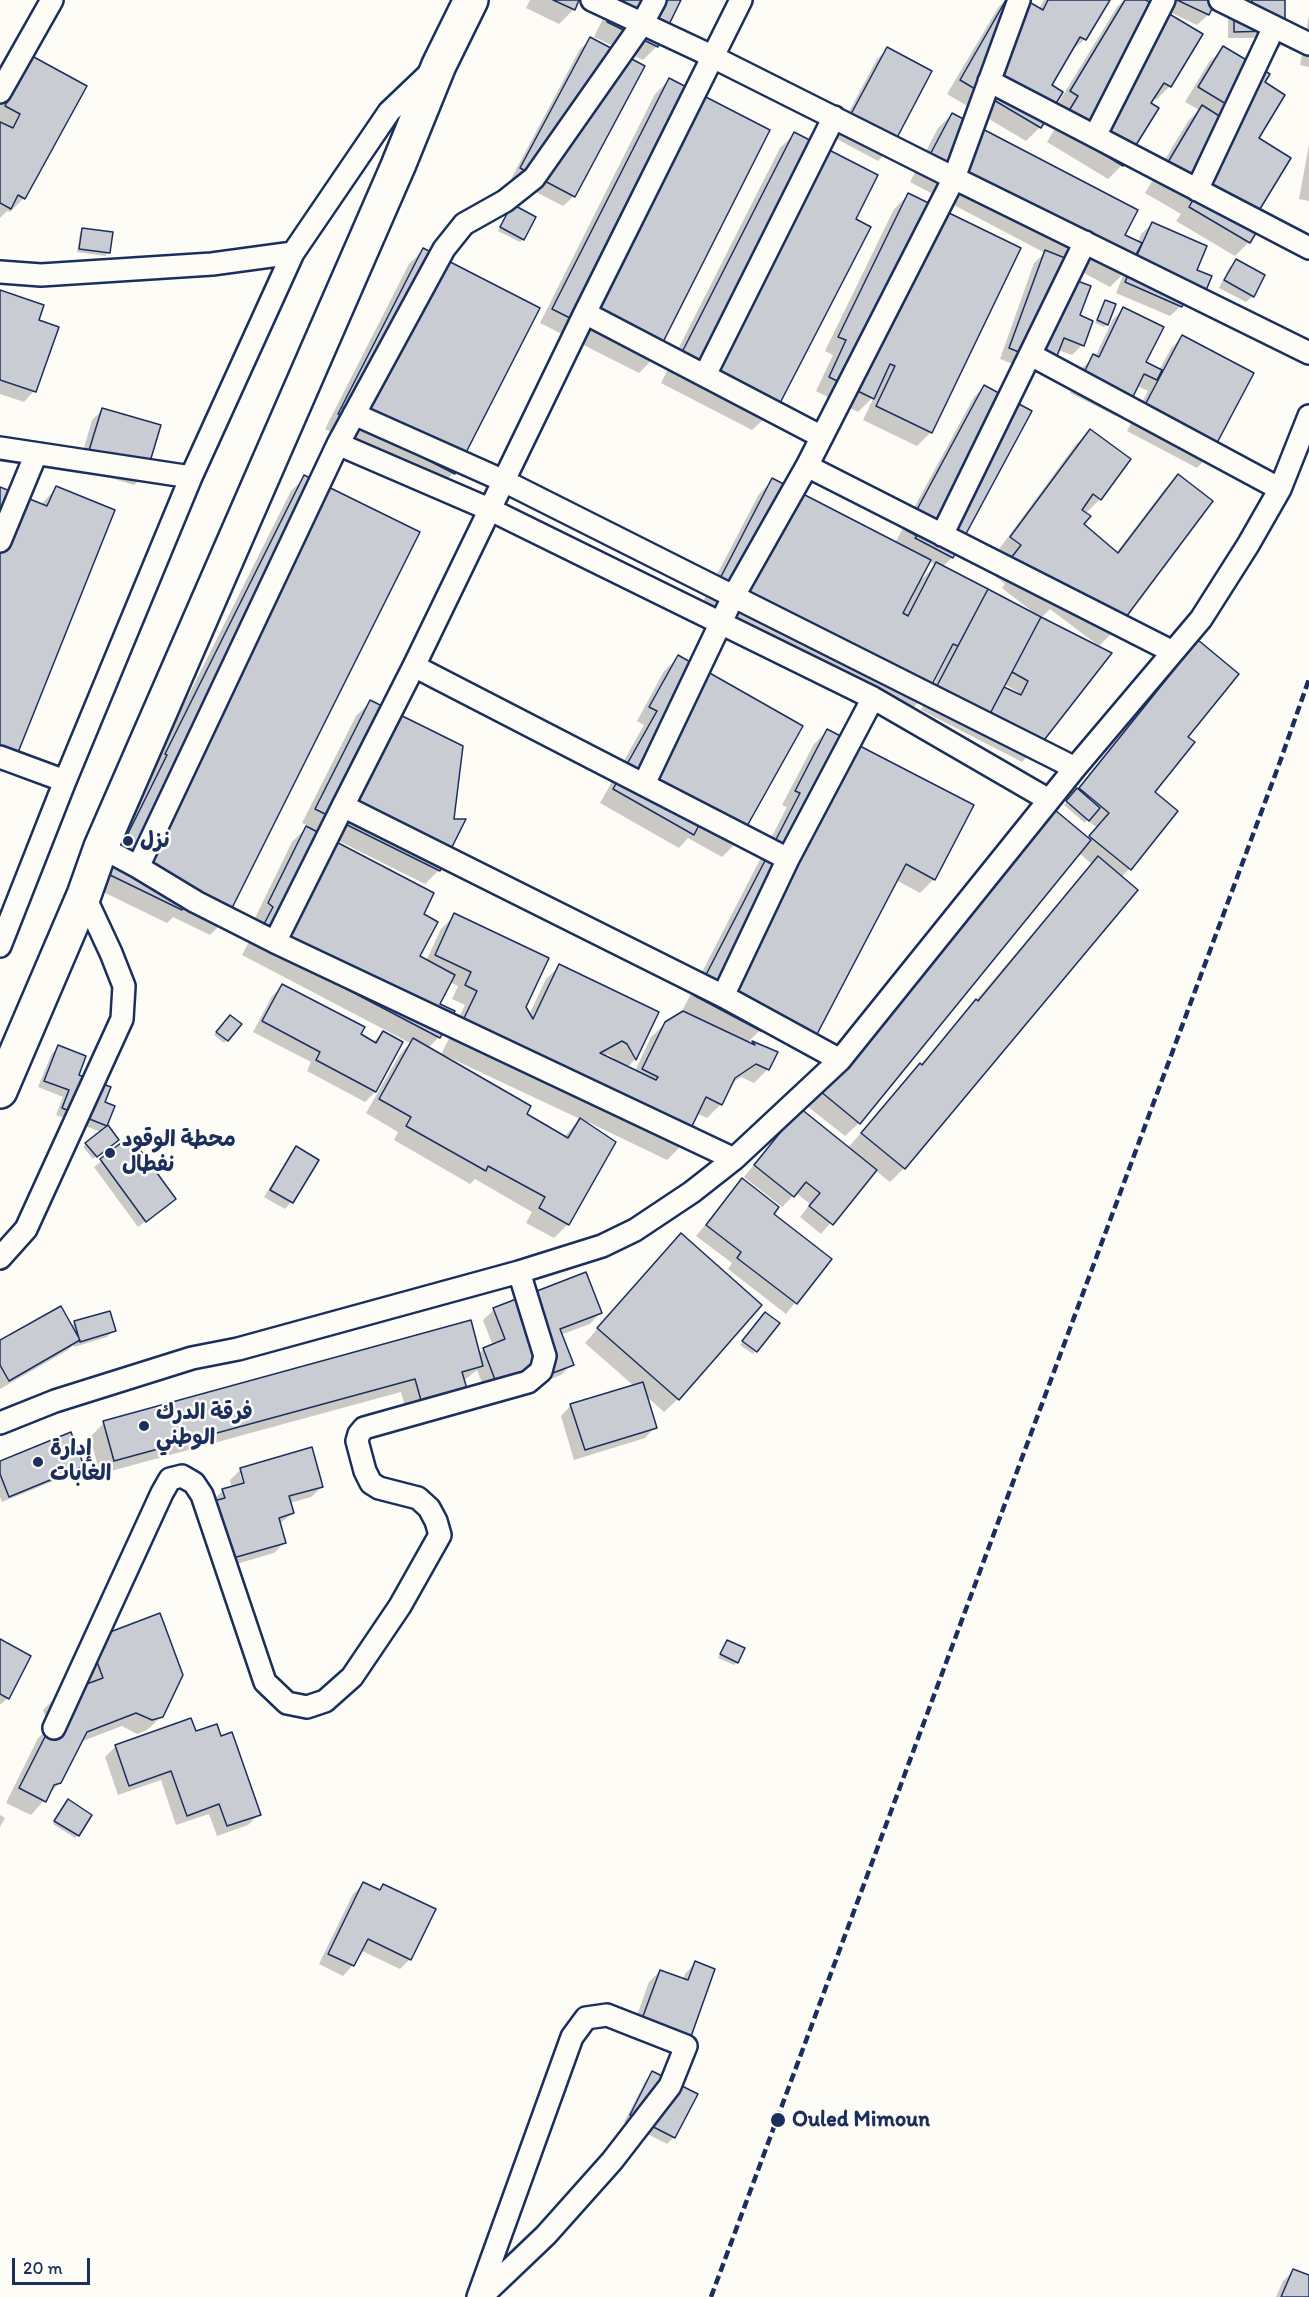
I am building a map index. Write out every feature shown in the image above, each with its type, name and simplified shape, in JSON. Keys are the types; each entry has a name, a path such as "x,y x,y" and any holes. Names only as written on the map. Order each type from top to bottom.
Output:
{"main road":[{"path":"0,1091 84,895 101,847 398,166 439,65 471,0"}],"street":[{"path":"0,92 52,0"},
{"path":"592,0 714,57 1309,353"},
{"path":"138,867 338,444 444,249 465,224 505,201 534,178 642,24 655,0"},
{"path":"275,942 414,666 585,313 741,0"},
{"path":"644,784 733,597 807,466 954,178 1019,0"},
{"path":"1095,136 1164,0"},
{"path":"1220,0 1309,44"},
{"path":"1197,190 1274,27"},
{"path":"0,946 191,477 293,253 389,112 439,65"},
{"path":"989,81 1309,248"},
{"path":"705,375 834,117"},
{"path":"942,535 1085,243"},
{"path":"0,272 41,275 212,264 293,253"},
{"path":"585,313 822,437"},
{"path":"1031,355 1280,489"},
{"path":"354,414 504,481 1075,768"},
{"path":"0,1423 56,1401 192,1358 238,1349 519,1272 602,1246 635,1230 692,1192 734,1159 840,1060 1075,768 1201,619 1280,489 1309,416"},
{"path":"338,444 491,510 873,698 1049,800"},
{"path":"0,448 191,477"},
{"path":"0,542 36,454"},
{"path":"807,466 1173,652"},
{"path":"414,666 788,860"},
{"path":"723,996 788,860 873,698"},
{"path":"0,757 65,782"},
{"path":"343,806 723,996 840,1060"},
{"path":"101,847 196,902 275,942 734,1159"},
{"path":"0,1258 26,1229 122,1019 124,987 84,895"},
{"path":"54,1728 162,1493 170,1479 182,1476 194,1483 202,1494 265,1682 287,1703 307,1707 316,1706 325,1701 352,1677 400,1606 440,1535 429,1508 418,1498 379,1488 371,1483 365,1471 357,1441 359,1434 364,1428 528,1382 541,1371 545,1356 519,1272"},
{"path":"607,2014 686,2046 669,2086 612,2161 546,2235 480,2297 572,2037 586,2018 607,2014"}],"building":[{"path":"553,0 579,0 575,10"},
{"path":"618,0 681,0 658,47 607,22"},
{"path":"1006,0 1026,0 1043,10 1048,0 1110,0 1086,40 1080,37 1052,85 1063,92 1041,128 960,80"},
{"path":"1125,0 1146,0 1203,34 1171,87 1164,83 1151,103 1159,108 1123,166 1059,127 1078,96 1070,91"},
{"path":"1177,0 1216,0 1209,15"},
{"path":"1252,0 1285,0 1285,43 1270,44 1270,31 1234,32 1234,7 1252,7"},
{"path":"590,37 645,66 575,197 520,168"},
{"path":"1223,46 1270,74 1265,82 1285,95 1259,138 1291,158 1260,209 1268,213 1250,243 1189,207 1193,200 1158,179 1202,105 1224,119 1231,107 1198,87"},
{"path":"887,47 932,71 890,151 844,127"},
{"path":"32,56 87,86 25,199 18,195 11,209 0,203 0,122 13,128 20,114 5,106"},
{"path":"669,78 770,130 654,360 552,309"},
{"path":"952,113 1138,210 1125,235 1142,243 1126,274 923,168"},
{"path":"794,132 878,175 856,219 871,227 778,407 674,368"},
{"path":"908,193 1021,248 932,433 876,406 895,366 890,364 874,399 829,377 846,340 838,337"},
{"path":"512,204 536,217 524,240 500,227"},
{"path":"1152,222 1207,246 1197,270 1212,276 1204,295 1190,289 1182,307 1125,282"},
{"path":"82,228 113,232 110,253 79,249"},
{"path":"423,248 540,308 455,474 338,414"},
{"path":"1045,250 1070,260 1064,276 1091,286 1080,315 1093,321 1084,346 1064,338 1053,366 1009,348"},
{"path":"1236,259 1265,275 1254,297 1224,280"},
{"path":"0,290 44,305 39,320 59,327 36,392 0,380"},
{"path":"1105,300 1116,304 1108,325 1097,320"},
{"path":"1123,307 1164,327 1146,362 1162,370 1157,380 1144,374 1128,407 1079,383 1093,354 1099,357"},
{"path":"1182,335 1254,373 1209,458 1137,420"},
{"path":"984,385 1032,411 953,558 915,538 917,536 906,530"},
{"path":"102,408 161,425 146,475 87,457"},
{"path":"1090,429 1131,459 1101,500 1093,494 1082,510 1091,516 1084,524 1118,553 1178,474 1213,501 1114,633 1064,596 1056,605 1014,574 1008,562 1021,545 1010,537"},
{"path":"304,475 420,532 225,922 186,903 182,910 108,874"},
{"path":"772,478 931,560 903,613 908,616 936,562 988,589 958,646 953,644 925,698 842,654 838,662 711,596"},
{"path":"56,486 115,510 15,760 0,754 0,487 47,506"},
{"path":"988,589 1041,617 983,727 930,699"},
{"path":"1041,617 1112,653 1034,753 983,727 1004,687 1021,695 1028,681 1012,672"},
{"path":"1198,640 1239,674 1188,737 1195,742 1155,792 1178,811 1131,870 1089,836 1109,813 1079,788"},
{"path":"678,655 803,726 737,844 700,823 694,835 613,789 657,711 649,707"},
{"path":"370,700 463,746 454,819 466,819 440,871 315,809"},
{"path":"827,729 974,805 935,880 906,864 815,1038 770,1015 761,1031 695,996 800,793 795,791"},
{"path":"1077,788 1100,808 1089,821 1066,801"},
{"path":"1055,810 1091,840 860,1124 820,1091"},
{"path":"306,826 434,893 424,914 438,922 420,956 455,975 440,1004 455,1011 440,1038 255,941 273,907 268,903"},
{"path":"1098,856 1138,890 905,1169 861,1133 920,1063 922,1065 976,999 978,1001"},
{"path":"454,913 549,958 526,1007 533,1019 559,964 659,1012 636,1060 627,1044 622,1041 600,1053 656,1080 658,1077 642,1069 665,1022 683,1011 755,1045 752,1041 778,1052 769,1070 756,1064 735,1078 722,1105 706,1097 682,1147 454,1039 477,991 465,985 471,972 435,955"},
{"path":"282,984 365,1027 361,1034 376,1043 383,1031 403,1042 376,1092 316,1060 320,1052 262,1021"},
{"path":"230,1015 242,1024 228,1041 216,1032"},
{"path":"413,1038 531,1106 527,1114 568,1138 580,1118 616,1142 569,1225 539,1208 545,1197 488,1166 486,1171 406,1126 411,1117 379,1099"},
{"path":"58,1045 86,1056 79,1075 111,1087 105,1102 115,1106 107,1126 62,1108 69,1090 44,1081"},
{"path":"800,1108 877,1170 833,1225 809,1206 820,1193 806,1182 794,1197 754,1165"},
{"path":"108,1125 119,1140 97,1157 85,1143"},
{"path":"130,1136 176,1199 146,1222 100,1159"},
{"path":"296,1146 319,1160 293,1203 270,1190"},
{"path":"742,1178 779,1207 774,1214 832,1259 797,1304 737,1258 741,1252 706,1225"},
{"path":"681,1233 762,1305 679,1400 597,1328"},
{"path":"586,1272 602,1313 560,1329 574,1365 500,1393 483,1348 505,1339 493,1308"},
{"path":"61,1306 80,1340 9,1381 0,1365 0,1340"},
{"path":"110,1311 116,1331 80,1342 74,1321"},
{"path":"765,1312 780,1323 757,1352 742,1341"},
{"path":"471,1320 483,1366 462,1372 470,1399 424,1411 415,1379 114,1461 103,1421"},
{"path":"643,1382 657,1428 585,1450 570,1404"},
{"path":"71,1432 84,1466 9,1497 0,1474 0,1461"},
{"path":"312,1447 323,1487 289,1496 294,1513 279,1518 286,1543 226,1560 210,1502 225,1498 222,1489 244,1483 240,1468"},
{"path":"160,1613 183,1675 163,1717 152,1720 136,1713 87,1732 61,1783 54,1785 46,1802 19,1788 52,1723 65,1717 57,1695 103,1678 89,1640"},
{"path":"0,1639 31,1656 9,1699 0,1694"},
{"path":"727,1640 745,1648 738,1663 720,1654"},
{"path":"191,1718 196,1731 217,1724 221,1736 232,1732 261,1815 227,1826 219,1804 187,1816 171,1771 129,1786 115,1745"},
{"path":"68,1799 92,1815 79,1836 54,1821"},
{"path":"363,1882 380,1890 383,1884 436,1909 411,1960 368,1939 354,1966 328,1954"},
{"path":"695,1961 715,1969 688,2045 639,2027 660,1970 688,1980"},
{"path":"652,2071 698,2094 675,2138 630,2115"},
{"path":"1293,2269 1309,2275 1309,2297 1281,2297"}],"railway":[{"path":"711,2297 1309,679"}],"place":[{"name":"نزل","path":"128,841"},
{"name":"محطة الوقود نفطال","path":"110,1153"},
{"name":"فرقة الدرك الوطني","path":"144,1426"},
{"name":"إدارة الغابات","path":"38,1462"},
{"name":"Ouled Mimoun","path":"778,2120"}]}
